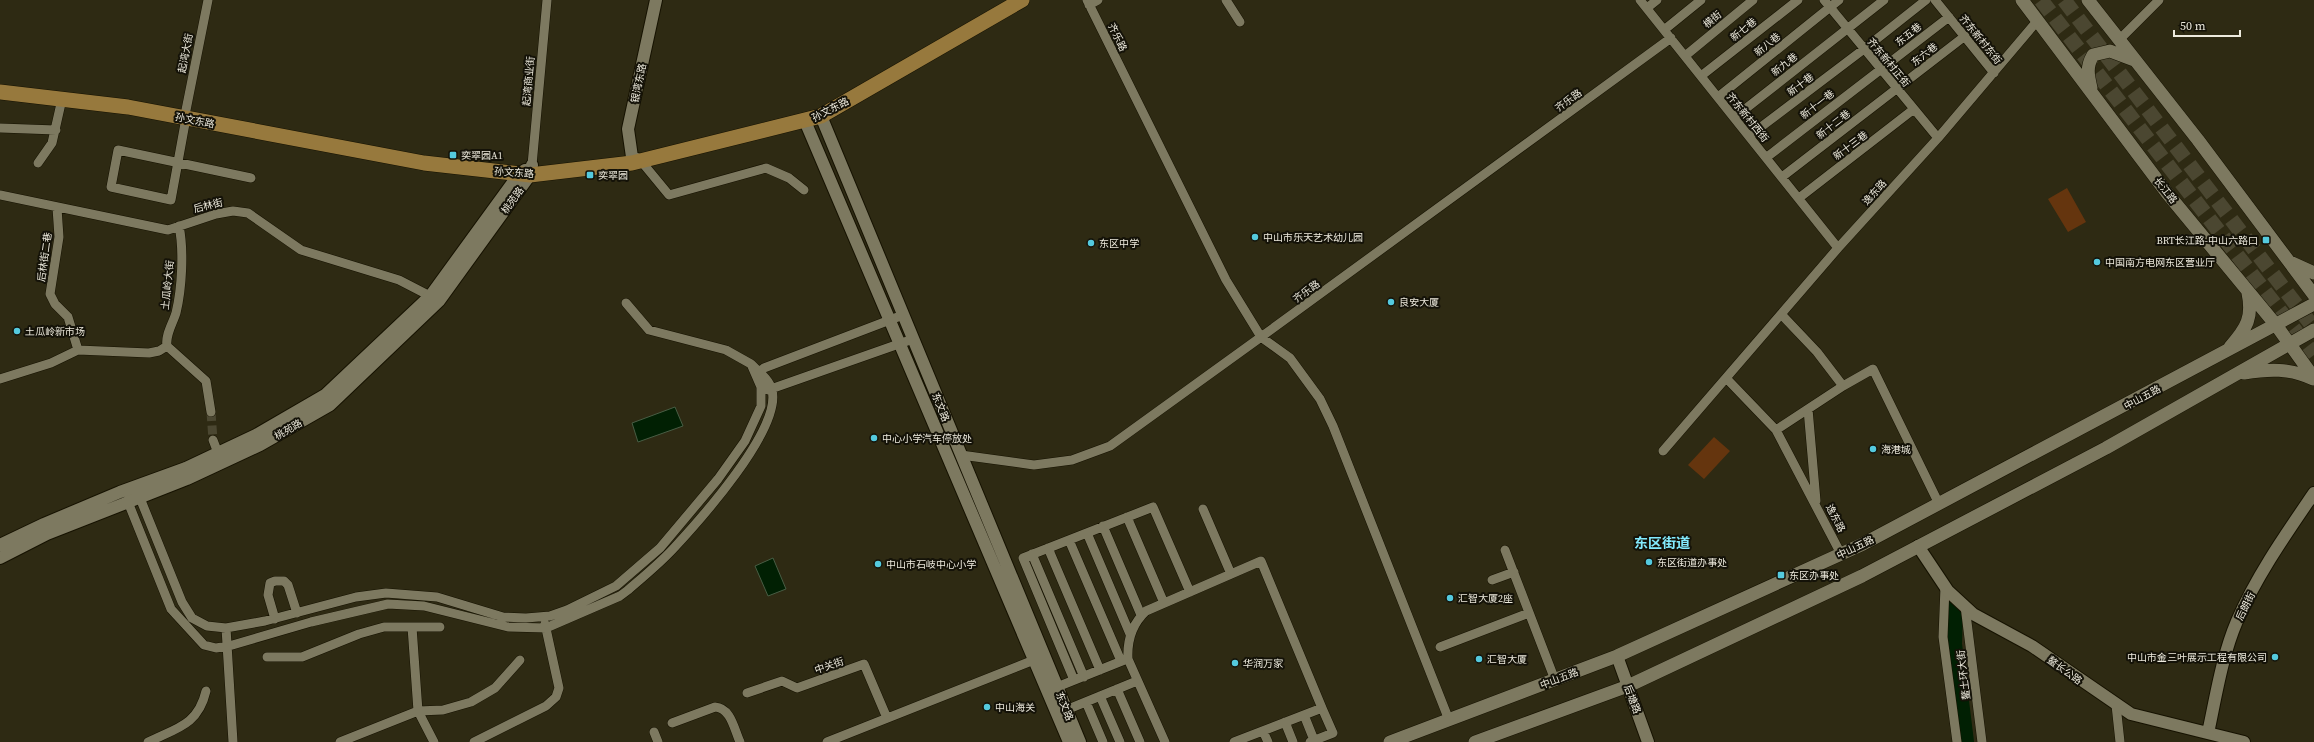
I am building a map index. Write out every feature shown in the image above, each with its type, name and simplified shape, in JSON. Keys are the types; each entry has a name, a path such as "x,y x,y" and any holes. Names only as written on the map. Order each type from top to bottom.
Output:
{"main road":[{"name":"孙文东路","path":"636,159 802,113 817,107 1006,0"},
{"name":"孙文东路","path":"0,82 125,98 186,114 424,163 527,171 636,159 805,121 820,116 1022,0"},
{"name":"长江路","path":"2022,0 2167,193 2276,325 2314,379"},
{"path":"2088,0 2198,140 2314,295"},
{"path":"2093,93 2088,64 2093,55 2098,52 2110,51 2134,60"},
{"name":"孙文东路","path":"0,92 186,114"},
{"path":"2290,263 2314,273"},
{"path":"2224,354 2247,324 2251,308 2247,290"},
{"name":"中山五路","path":"1390,742 1616,656 1841,554 2224,354 2314,304"},
{"path":"1475,742 1628,686 1862,576 2106,448 2314,330"},
{"path":"2235,375 2260,370 2281,370 2297,371 2314,379"}],"street":[{"name":"起湾大街","path":"208,0 186,114 178,162 176,170 171,200 111,187 118,150 126,151 173,161 180,163 251,178"},
{"name":"起湾商业街","path":"527,171 547,0"},
{"name":"银湾东路","path":"636,159 628,129 656,0"},
{"path":"1088,2 1098,0"},
{"path":"1226,0 1240,22"},
{"name":"齐东新村西街","path":"1640,0 1838,248"},
{"path":"1647,8 1657,0"},
{"path":"1664,30 1701,0"},
{"name":"横街","path":"1685,56 1753,0"},
{"name":"新七巷","path":"1701,76 1798,0"},
{"name":"齐东新村正街","path":"1824,0 1938,138"},
{"name":"新八巷","path":"1718,97 1840,0"},
{"name":"新九巷","path":"1734,118 1884,0"},
{"name":"新十巷","path":"1750,136 1926,0"},
{"name":"齐东新村东街","path":"1935,0 1994,73"},
{"path":"2119,40 2159,0"},
{"name":"齐乐路","path":"1088,2 1226,280 1261,337 1671,38"},
{"name":"东五巷","path":"1881,69 1949,17"},
{"name":"逸东路","path":"1663,451 1838,248 1938,138 2038,20"},
{"name":"东六巷","path":"1897,89 1965,36"},
{"name":"新十一巷","path":"1766,157 1881,69"},
{"name":"新十二巷","path":"1782,177 1897,89"},
{"path":"38,163 52,143 62,99"},
{"name":"新十三巷","path":"1798,198 1914,109"},
{"name":"东文路","path":"820,116 1080,742"},
{"name":"东文路","path":"805,121 1069,742"},
{"path":"0,128 56,130"},
{"path":"636,159 669,195 766,168 789,178 804,190"},
{"name":"桃苑路","path":"0,558 47,534 187,479 260,445 330,405 407,325 527,171"},
{"name":"桃苑路","path":"0,545 44,524 129,489 186,468 256,435 325,396 407,325 438,301 527,171"},
{"name":"后林街","path":"0,195 168,230 221,213 233,211 248,213 301,250 399,280 430,296"},
{"name":"后林街二巷","path":"57,208 59,237 50,294 55,304 68,317 78,350"},
{"name":"土瓜岭大街","path":"167,346 166,341 176,313 178,295 183,244 179,226"},
{"path":"134,500 170,609 204,645 216,648 229,646 311,622 388,604 430,608 508,627 546,628 620,596 672,550 739,471 756,445 771,409 772,390 751,364 726,350 649,330 626,303"},
{"path":"1781,314 1817,352 1843,386"},
{"path":"759,372 764,368 903,315"},
{"path":"961,455 1034,464 1072,460 1110,446 1261,337 1290,358 1320,399 1333,426 1449,720"},
{"path":"751,364 760,385 772,390 913,339"},
{"path":"0,379 51,363 78,350 149,353 159,351 167,346 206,381 210,412"},
{"path":"1776,430 1808,408 1873,369 1939,504"},
{"path":"129,489 182,602 192,618 207,626 226,628 297,613 356,597 398,593 437,597 503,617 544,617 566,610 610,590 660,548 718,479 745,441 761,406 759,372"},
{"name":"逸东路","path":"1726,378 1776,430 1841,554"},
{"path":"1808,408 1817,506"},
{"path":"213,440 218,453"},
{"name":"后朗街","path":"2208,738 2221,672 2237,622 2272,554 2314,493"},
{"path":"1074,680 1023,558 1153,507 1190,592"},
{"path":"1203,509 1231,574"},
{"path":"1127,517 1164,603"},
{"path":"1103,526 1141,615"},
{"path":"1087,533 1130,634"},
{"path":"1068,540 1124,660 1137,681 1165,742"},
{"name":"鳌长公路","path":"1918,546 1945,587 1974,614 2032,646 2131,714 2208,738 2244,742"},
{"path":"1048,548 1100,670"},
{"path":"1505,550 1555,680"},
{"path":"1032,554 1084,676"},
{"path":"1124,660 1130,634 1141,615 1146,611 1261,561 1333,733 1312,741 1304,715"},
{"path":"1492,580 1514,572"},
{"path":"275,618 268,590 270,584 275,581 284,581 288,586 297,613"},
{"path":"1945,587 1943,637 1957,742"},
{"name":"鳌土环大街","path":"1965,606 1982,742"},
{"path":"1440,647 1529,613"},
{"path":"474,742 546,706 556,697 559,688 544,617"},
{"path":"412,627 418,712 434,742"},
{"path":"267,657 302,657 359,634 384,628 440,627"},
{"path":"226,628 229,646 233,742"},
{"name":"后塘路","path":"1616,656 1648,742"},
{"path":"340,742 418,712 443,710 471,702 495,688 520,660"},
{"path":"827,742 1034,660"},
{"path":"1057,687 1124,660"},
{"name":"中关街","path":"747,693 782,681 797,688 864,664 887,718"},
{"path":"1066,710 1137,681"},
{"path":"1117,689 1140,742"},
{"path":"148,742 188,723 202,706 206,691"},
{"path":"1100,696 1120,742"},
{"path":"1086,702 1103,742"},
{"path":"2116,704 2120,742"},
{"path":"672,723 715,707 721,707 727,710 740,742"},
{"path":"1234,742 1322,708"},
{"path":"1285,722 1293,742"},
{"path":"1263,730 1268,742"},
{"path":"654,732 658,742"}],"shaded area":[{"path":"2067,188 2086,222 2068,232 2048,199"},
{"path":"675,407 683,426 638,442 632,423"},
{"path":"1714,437 1730,451 1704,479 1688,465"},
{"path":"773,558 786,589 768,596 755,566"}],"waterway":[{"path":"1955,607 1954,644 1966,742"}],"tunnel":[{"path":"2041,0 2314,355"},
{"path":"2064,0 2314,328"},
{"path":"211,412 213,440"}],"place":[{"name":"奕翠园A1","path":"453,155"},
{"name":"奕翠园","path":"590,175"},
{"name":"中山市乐天艺术幼儿园","path":"1255,237"},
{"name":"BRT长江路-中山六路口","path":"2266,240"},
{"name":"东区中学","path":"1091,243"},
{"name":"中国南方电网东区营业厅","path":"2097,262"},
{"name":"良安大厦","path":"1391,302"},
{"name":"土瓜岭新市场","path":"17,331"},
{"name":"中心小学汽车停放处","path":"874,438"},
{"name":"海港城","path":"1873,449"},
{"name":"东区街道办事处","path":"1649,562"},
{"name":"中山市石岐中心小学","path":"878,564"},
{"name":"东区办事处","path":"1781,575"},
{"name":"汇智大厦2座","path":"1450,598"},
{"name":"中山市金三叶展示工程有限公司","path":"2275,657"},
{"name":"汇智大厦","path":"1479,659"},
{"name":"华润万家","path":"1235,663"},
{"name":"中山海关","path":"987,707"}],"district":[{"name":"东区街道","path":"1662,543"}]}
